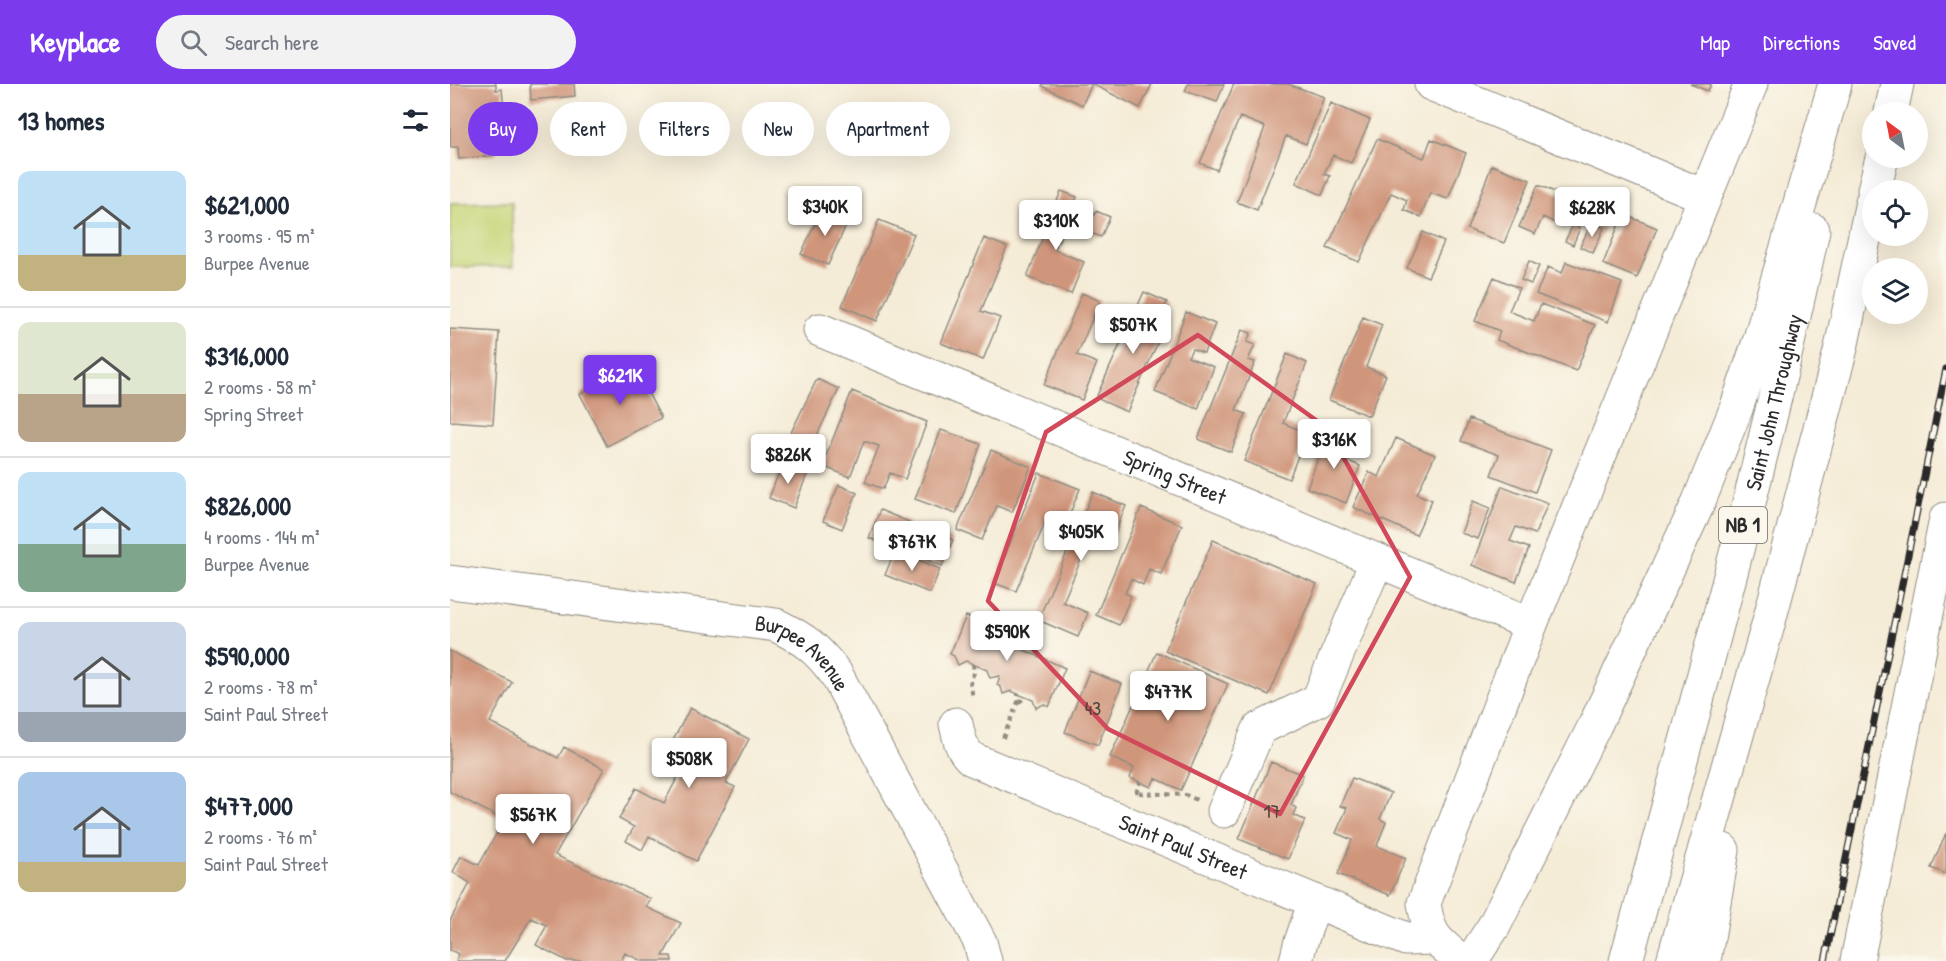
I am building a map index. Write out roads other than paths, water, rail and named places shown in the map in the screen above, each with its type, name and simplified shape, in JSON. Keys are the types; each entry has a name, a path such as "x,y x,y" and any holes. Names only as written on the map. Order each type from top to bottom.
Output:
{"main road":[{"path":"1431,84 1704,196"},
{"path":"1461,961 1434,938 1426,920 1424,903 1531,624 1751,84"},
{"path":"1472,961 1494,926 1595,725 1696,506 1736,409 1760,339 1835,84"},
{"name":"Saint John Throughway","path":"1626,961 1721,610 1787,352 1843,84"},
{"path":"1894,102 1898,84"},
{"name":"NB 1","path":"1673,961 1768,625 1840,348 1862,246"},
{"name":"Spring Street","path":"820,330 1531,624"},
{"path":"1857,961 1946,519"},
{"path":"1224,811 1259,729 1318,700 1377,561"},
{"name":"Burpee Avenue","path":"450,582 776,625 800,637 822,655 836,674 980,942 985,961"},
{"path":"1704,961 1732,800 1768,625"},
{"name":"Saint Paul Street","path":"956,724 964,751 972,759 1406,939 1434,938"},
{"path":"1296,961 1315,901"}],"railway":[{"path":"1825,961 1946,369"}]}
